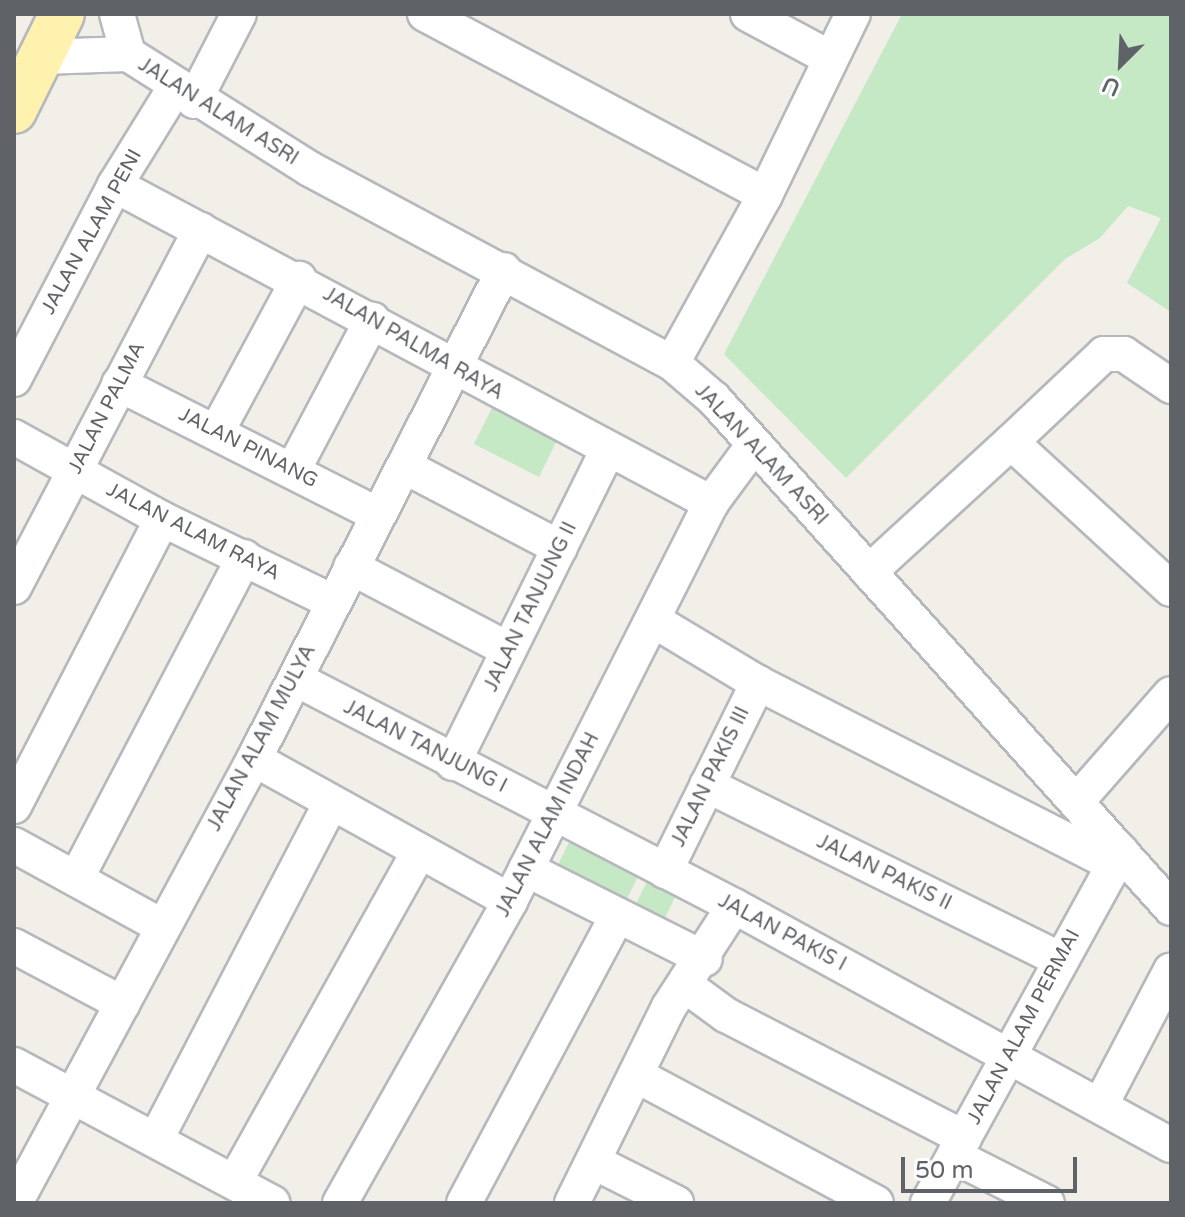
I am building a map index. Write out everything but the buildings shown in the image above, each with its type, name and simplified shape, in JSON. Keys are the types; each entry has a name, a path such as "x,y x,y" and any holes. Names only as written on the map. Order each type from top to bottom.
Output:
{"main road":[{"path":"14,111 62,14"}],"street":[{"path":"42,57 128,54 117,14"},
{"name":"JALAN ALAM PENI","path":"14,379 115,185 184,95 239,14"},
{"path":"425,14 765,195"},
{"path":"748,14 830,58"},
{"path":"672,363 765,195 853,14"},
{"name":"JALAN ALAM ASRI","path":"128,54 184,95 310,169 504,270 672,363 714,399 753,446 1077,801 1116,858 1171,908"},
{"name":"JALAN PALMA RAYA","path":"115,185 299,279 607,451 711,503"},
{"name":"JALAN PALMA","path":"14,587 201,230"},
{"name":"JALAN ALAM MULYA","path":"15,1203 296,679 331,601 504,270"},
{"path":"217,431 299,279"},
{"path":"293,470 372,320"},
{"path":"869,572 1068,387 1115,351 1166,372"},
{"name":"JALAN PINANG","path":"119,384 376,514"},
{"name":"JALAN ALAM RAYA","path":"14,437 162,519 331,601"},
{"path":"1011,442 1171,589"},
{"name":"JALAN ALAM INDAH","path":"340,1203 510,901 711,503 753,446"},
{"name":"JALAN TANJUNG II","path":"453,763 607,451"},
{"path":"404,466 560,548"},
{"path":"14,806 162,519"},
{"path":"77,877 244,557"},
{"path":"351,567 509,650"},
{"path":"653,620 758,683 1116,858"},
{"name":"JALAN TANJUNG I","path":"296,679 554,813"},
{"name":"JALAN PAKIS III","path":"665,871 758,683"},
{"path":"1077,801 1171,694"},
{"path":"254,759 510,901"},
{"name":"JALAN PAKIS II","path":"707,785 1061,960"},
{"path":"156,1139 331,803"},
{"name":"JALAN PAKIS I","path":"554,813 734,906 1171,1145"},
{"path":"14,845 163,927"},
{"path":"235,1181 419,852"},
{"name":"JALAN ALAM PERMAI","path":"928,1203 1116,858"},
{"path":"526,869 617,916 695,972 726,1015 959,1147 1047,1203"},
{"path":"572,1203 636,1075 734,906"},
{"path":"464,1203 617,916"},
{"path":"14,946 123,1004"},
{"path":"1100,1106 1171,970"},
{"path":"14,1065 272,1203"},
{"path":"636,1075 876,1203"},
{"path":"594,1162 676,1203"}],"green space":[{"path":"902,14 1171,14 1171,312 1127,283 1161,218 1128,206 1100,238 1065,259 846,478 724,354"},
{"path":"492,408 557,440 539,477 474,444"},
{"path":"572,836 641,870 623,907 554,873"},
{"path":"650,875 679,889 661,926 632,912"}]}
